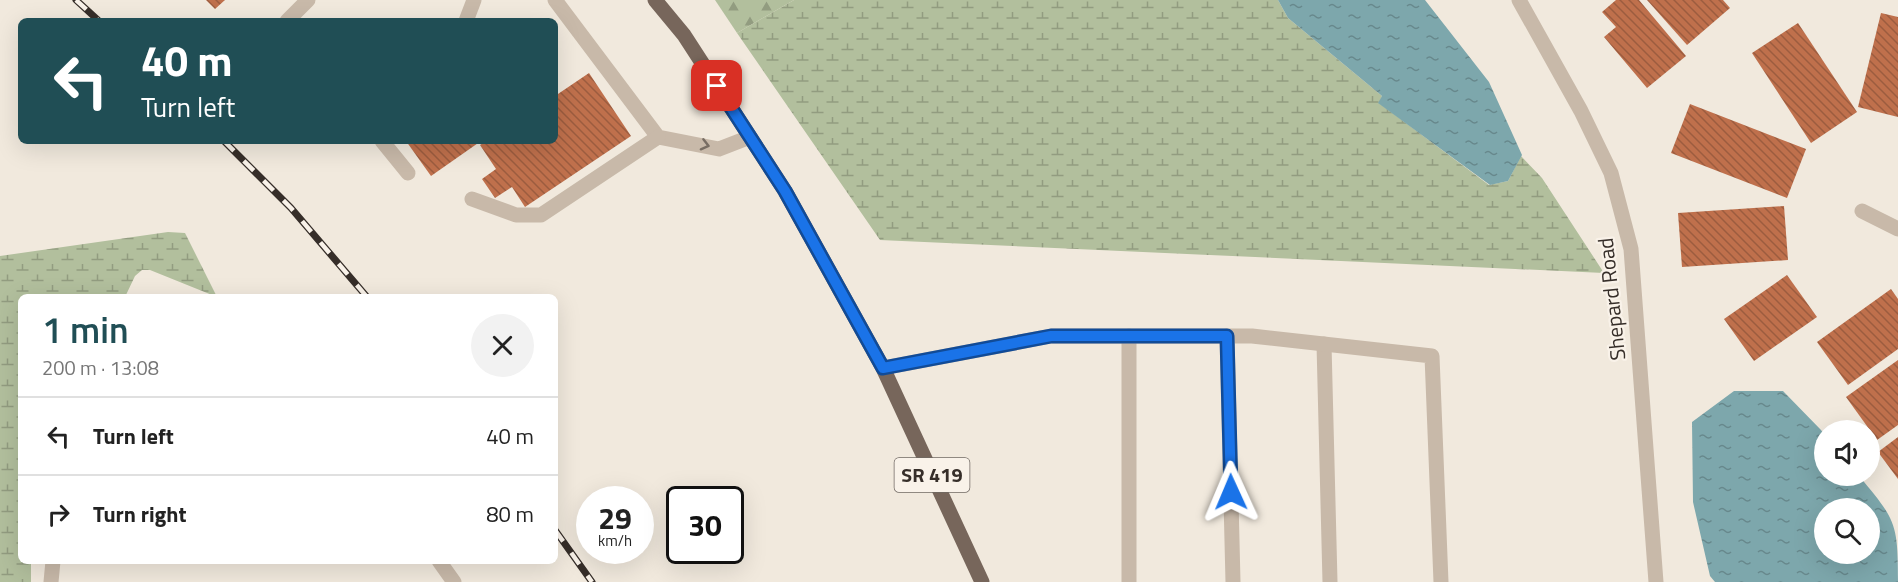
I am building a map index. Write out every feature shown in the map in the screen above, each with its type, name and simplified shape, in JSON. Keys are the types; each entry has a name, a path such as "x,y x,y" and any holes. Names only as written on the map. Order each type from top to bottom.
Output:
{"main road":[{"name":"SR 419","path":"655,0 684,35 785,191 883,368 982,582"}],"street":[{"path":"290,18 308,0"},
{"path":"467,18 474,0"},
{"path":"555,0 658,137 719,149 750,137"},
{"name":"Shepard Road","path":"1519,0 1581,111 1611,173 1631,249 1656,582"},
{"path":"472,199 516,215 541,215 658,137"},
{"path":"384,144 408,173"},
{"path":"1862,211 1898,229"},
{"path":"883,368 1051,336 1252,336 1432,356 1441,582"},
{"path":"1129,336 1129,582"},
{"path":"1227,336 1233,582"},
{"path":"1324,344 1330,582"},
{"path":"51,582 53,564"},
{"path":"441,564 454,582"}],"green space":[{"path":"715,0 794,0 737,33"},
{"path":"794,0 1278,0 1288,18 1382,96 1379,103 1489,185 1508,181 1521,156 1542,178 1604,273 880,240 737,33"},
{"path":"168,232 185,233 216,294 210,294 150,270 142,270 135,276 126,294 18,294 18,564 31,564 31,582 0,582 0,256"}],"water":[{"path":"1278,0 1425,0 1489,82 1522,155 1508,181 1490,185 1378,103 1382,96 1288,18"},
{"path":"1734,391 1783,391 1814,423 1814,486 1867,486 1877,498 1814,498 1814,564 1880,564 1880,502 1888,513 1895,534 1898,582 1715,582 1710,576 1693,502 1692,422"}],"building":[{"path":"206,0 225,0 215,9"},
{"path":"1616,0 1639,0 1686,56 1647,88 1604,37 1616,27 1602,12"},
{"path":"1647,0 1723,0 1730,8 1687,45"},
{"path":"1881,13 1898,17 1898,117 1858,107"},
{"path":"1798,23 1857,112 1811,143 1752,53"},
{"path":"589,73 631,136 525,207 512,187 495,198 482,179 496,169 480,145 558,144 558,94"},
{"path":"1690,104 1806,149 1787,198 1671,153"},
{"path":"408,144 477,144 431,176"},
{"path":"1784,206 1788,260 1682,267 1678,213"},
{"path":"1787,275 1817,317 1754,361 1724,319"},
{"path":"1891,289 1898,299 1898,349 1848,385 1817,342"},
{"path":"1898,360 1898,425 1880,438 1880,420 1863,420 1846,397"},
{"path":"1898,437 1898,479 1880,455 1880,450"}],"railway":[{"path":"76,0 96,18"},
{"path":"227,144 291,208 364,294"},
{"path":"558,534 592,582"}],"route":[{"path":"717,86 785,191 883,368 1051,336 1227,336 1231,492"}]}
